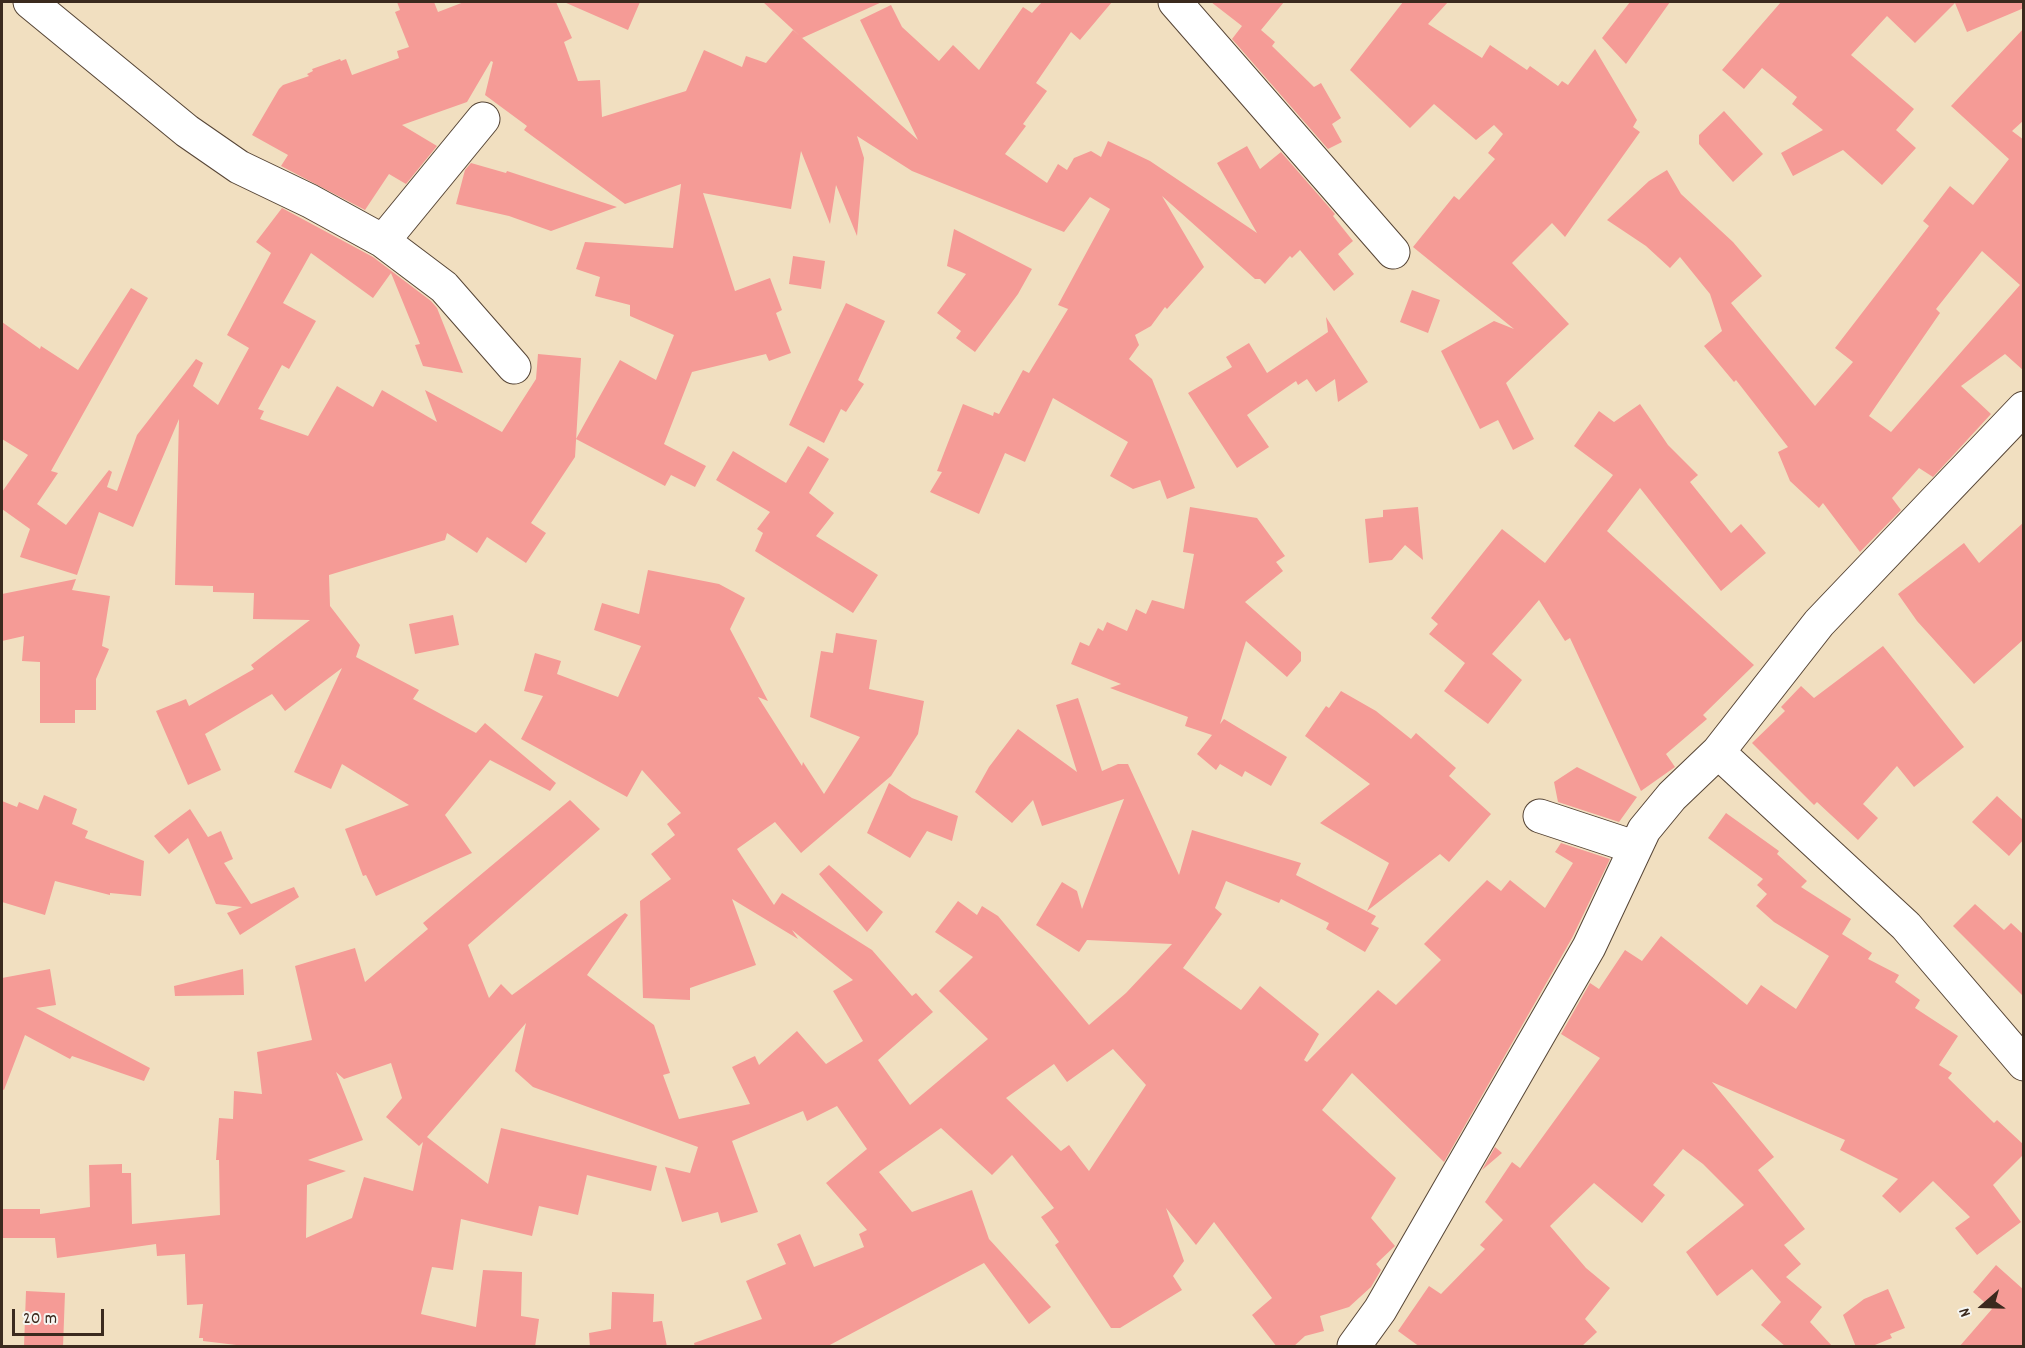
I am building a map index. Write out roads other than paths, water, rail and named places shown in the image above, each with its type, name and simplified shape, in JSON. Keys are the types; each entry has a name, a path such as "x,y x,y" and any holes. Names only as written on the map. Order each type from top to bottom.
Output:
{"street":[{"path":"30,2 195,137 239,166 383,241 444,287 514,367"},
{"path":"1175,2 1393,252"},
{"path":"383,241 483,119"},
{"path":"1354,1347 1380,1310 1589,947 1634,847 1659,812 1718,752 1819,623 2024,408"},
{"path":"1718,752 1906,926 2024,1064"},
{"path":"1540,816 1634,847"}]}
